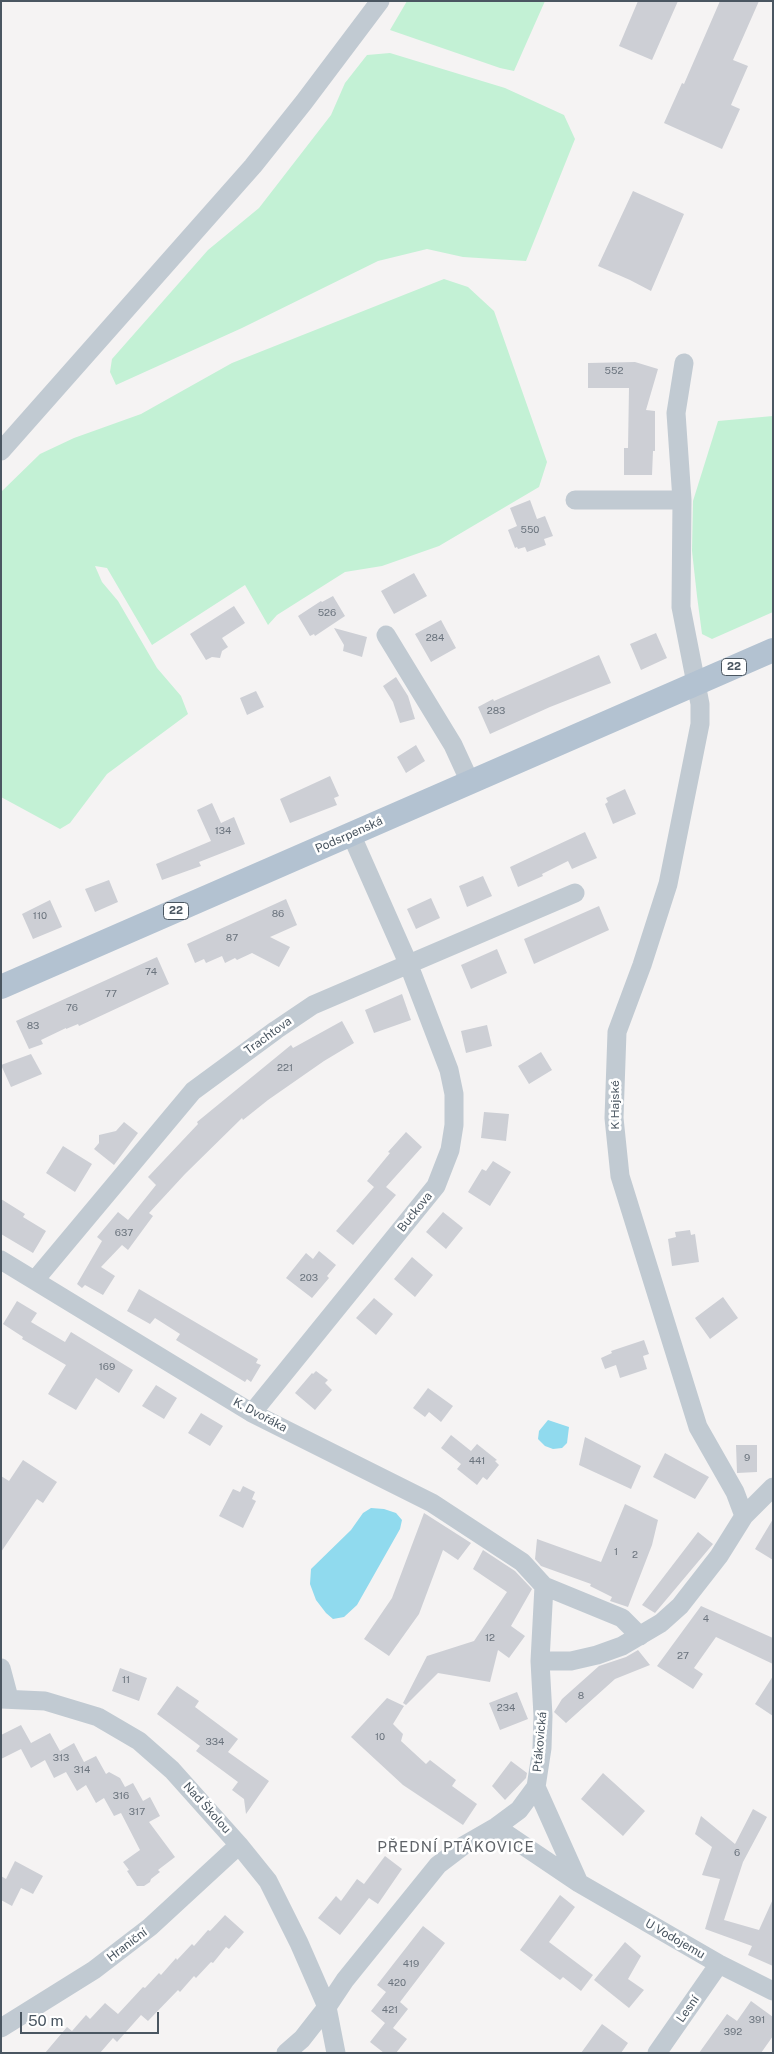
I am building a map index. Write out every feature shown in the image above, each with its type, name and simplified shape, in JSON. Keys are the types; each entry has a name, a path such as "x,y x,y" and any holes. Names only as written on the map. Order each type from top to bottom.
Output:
{"main road":[{"name":"22","path":"696,683 773,650"},
{"name":"Podsrpenská","path":"1,987 696,683"}],"street":[{"path":"1,451 253,166 380,1"},
{"name":"K Hajské","path":"684,363 676,413 682,500 681,607 700,704 700,724 668,884 617,1032 614,1118 620,1176 698,1427 735,1492 744,1516"},
{"path":"576,500 682,500"},
{"path":"386,634 453,746 470,782"},
{"name":"Bučkova","path":"252,1413 436,1186 450,1150 454,1125 454,1094 450,1070 408,963 351,834"},
{"name":"Trachtova","path":"35,1280 193,1091 276,1030 313,1005 575,893"},
{"name":"K. Dvořáka","path":"1,1260 252,1413 432,1503 522,1562 544,1586"},
{"path":"540,1661 571,1661 597,1655 640,1636 661,1623 680,1606 719,1556 744,1516 773,1487"},
{"path":"544,1586 622,1618 640,1636"},
{"name":"Ptákovická","path":"286,2053 302,2039 345,1980 438,1865 463,1846 496,1827 519,1810 536,1787 542,1748 543,1716 540,1661 544,1586"},
{"name":"Nad Školou","path":"1,1668 5,1698 45,1701 98,1717 139,1740 172,1770 239,1844 268,1881 299,1943 327,2007"},
{"path":"536,1787 579,1883"},
{"name":"U Vodojemu","path":"496,1827 579,1883 719,1964 773,1991"},
{"name":"Hraniční","path":"1,2028 94,1970 150,1927 239,1844"},
{"name":"Lesní","path":"657,2053 719,1964"},
{"path":"327,2007 336,2053"}],"green space":[{"path":"407,1 545,1 514,71 500,68 390,30"},
{"path":"390,53 505,88 564,115 575,139 526,261 463,257 427,249 378,261 242,328 116,385 110,372 112,359 208,250 259,208 331,115 345,83 367,55"},
{"path":"444,279 468,287 494,311 547,462 539,487 439,546 382,566 345,572 277,615 268,625 245,585 152,645 107,568 95,566 102,582 118,601 157,668 181,696 188,714 107,774 70,823 60,829 1,797 1,492 40,454 74,438 141,414 232,363"},
{"path":"773,416 773,612 712,639 702,634 692,551 693,501 718,421"}],"water":[{"path":"548,1420 569,1427 567,1443 562,1448 553,1449 545,1446 538,1439 539,1431"},
{"path":"371,1508 384,1509 396,1513 402,1520 400,1529 357,1605 344,1617 333,1619 316,1600 310,1584 311,1569 351,1530 363,1513"}],"building":[{"path":"638,1 678,1 652,60 619,46"},
{"path":"720,1 759,1 733,60 748,66 731,105 740,109 722,149 664,123 682,83 684,84"},
{"path":"633,191 684,214 651,291 598,266"},
{"path":"635,362 658,369 646,410 655,411 655,451 653,451 652,475 624,475 624,448 628,448 629,388 588,388 588,363"},
{"path":"530,500 537,519 545,516 553,536 544,539 546,545 527,552 525,547 515,548 508,530 517,526 510,508"},
{"path":"414,573 427,596 394,614 381,591"},
{"path":"333,596 345,616 315,636 314,634 310,636 298,616 321,601"},
{"path":"234,606 245,623 222,638 228,647 222,651 220,658 212,657 206,660 190,634"},
{"path":"441,620 456,648 431,662 415,634"},
{"path":"334,628 367,637 362,657 343,651 344,645"},
{"path":"656,633 667,658 641,670 630,644"},
{"path":"599,655 611,683 550,707 490,734 478,707"},
{"path":"396,677 408,696 415,719 400,723 393,702 383,686"},
{"path":"256,691 264,707 247,715 240,698"},
{"path":"416,745 425,761 406,773 397,757"},
{"path":"330,776 339,796 334,798 337,805 290,823 280,799"},
{"path":"625,789 636,814 613,824 605,804 608,802 606,798"},
{"path":"212,803 221,823 234,817 245,844 199,862 201,866 162,880 156,864 211,841 197,810"},
{"path":"585,832 597,858 572,869 568,861 542,874 543,876 518,887 510,867"},
{"path":"483,876 492,896 467,907 459,886"},
{"path":"109,880 118,902 95,912 85,889"},
{"path":"431,898 440,918 416,929 407,909"},
{"path":"286,899 297,925 270,937 290,947 279,967 252,953 225,963 222,956 206,963 204,959 195,963 187,944"},
{"path":"50,900 62,927 33,939 22,914"},
{"path":"599,906 609,930 534,964 524,939"},
{"path":"497,949 507,973 471,989 461,965"},
{"path":"157,957 169,984 79,1026 78,1024 66,1028 41,1040 43,1044 29,1049 16,1021"},
{"path":"402,994 411,1020 374,1033 365,1010"},
{"path":"342,1021 354,1043 324,1061 243,1120 242,1118 185,1174 149,1213 153,1216 128,1250 122,1245 101,1267 115,1276 103,1295 85,1285 82,1288 77,1284 102,1241 97,1237 118,1212 128,1220 156,1185 148,1177 198,1124 197,1122 291,1045 293,1048"},
{"path":"487,1025 492,1046 466,1053 461,1031"},
{"path":"541,1052 552,1070 529,1084 518,1066"},
{"path":"31,1054 42,1074 11,1087 1,1065"},
{"path":"484,1112 509,1114 506,1141 481,1138"},
{"path":"124,1122 138,1133 114,1165 94,1149 99,1143 99,1135 116,1131"},
{"path":"406,1132 422,1147 386,1187 396,1195 353,1245 336,1231 374,1187 367,1181 390,1153 388,1152"},
{"path":"63,1146 92,1164 75,1192 46,1173"},
{"path":"493,1161 511,1172 490,1206 468,1192 482,1169 486,1171"},
{"path":"1,1199 25,1214 23,1217 46,1231 33,1253 1,1234"},
{"path":"443,1212 463,1228 446,1249 426,1232"},
{"path":"690,1230 691,1235 695,1234 699,1262 672,1266 668,1239 676,1237 675,1232"},
{"path":"319,1251 336,1265 327,1276 329,1278 312,1298 286,1278 306,1253 313,1259"},
{"path":"412,1257 433,1275 415,1297 394,1279"},
{"path":"139,1289 258,1359 256,1363 261,1365 251,1382 247,1379 245,1382 176,1340 180,1334 155,1318 150,1324 127,1311"},
{"path":"723,1297 738,1318 710,1339 695,1318"},
{"path":"374,1298 393,1314 376,1335 356,1318"},
{"path":"17,1301 37,1313 31,1322 65,1342 71,1332 133,1370 119,1393 96,1378 76,1410 48,1394 66,1365 22,1339 23,1337 3,1324"},
{"path":"644,1340 649,1354 643,1356 647,1369 620,1378 616,1365 605,1369 601,1358 612,1353 611,1351"},
{"path":"316,1371 328,1380 325,1383 332,1390 315,1410 295,1393 312,1373"},
{"path":"156,1385 177,1398 164,1419 142,1406"},
{"path":"428,1388 453,1406 441,1422 429,1412 425,1417 413,1408"},
{"path":"201,1413 223,1426 210,1446 188,1433"},
{"path":"451,1435 471,1451 477,1444 497,1460 495,1461 499,1465 487,1480 483,1477 477,1485 457,1469 461,1464 441,1448"},
{"path":"585,1437 641,1466 631,1489 579,1465"},
{"path":"736,1445 757,1445 757,1472 737,1473"},
{"path":"665,1453 709,1477 695,1499 653,1477"},
{"path":"23,1460 57,1482 43,1503 37,1499 1,1552 1,1476 9,1481"},
{"path":"243,1486 255,1492 252,1499 256,1501 243,1528 219,1516 233,1489 240,1492"},
{"path":"625,1504 658,1520 652,1545 628,1607 610,1601 612,1597 590,1586 591,1584 541,1566 535,1559 537,1539 601,1562"},
{"path":"424,1513 471,1543 458,1560 443,1550 419,1614 389,1656 364,1639 392,1598"},
{"path":"773,1519 773,1560 755,1549"},
{"path":"698,1532 713,1544 655,1613 642,1605"},
{"path":"483,1550 515,1571 532,1589 511,1626 525,1636 509,1658 498,1650 490,1682 438,1673 406,1705 403,1703 427,1656 474,1641 507,1592 473,1569"},
{"path":"701,1606 773,1638 773,1664 716,1637 694,1668 703,1674 693,1689 657,1666"},
{"path":"638,1650 650,1665 615,1679 566,1723 554,1712 562,1699 599,1666 626,1657"},
{"path":"120,1668 147,1678 139,1701 112,1691"},
{"path":"773,1676 773,1716 755,1704"},
{"path":"177,1686 199,1701 195,1707 238,1739 228,1752 269,1781 246,1814 244,1799 232,1790 238,1782 196,1751 200,1746 157,1714"},
{"path":"517,1692 528,1719 500,1730 489,1703"},
{"path":"387,1698 404,1706 393,1724 403,1734 401,1741 426,1764 430,1760 456,1780 452,1786 477,1804 463,1825 403,1785 351,1737"},
{"path":"21,1725 31,1743 50,1733 60,1751 74,1743 84,1762 96,1756 106,1774 109,1772 120,1778 125,1787 133,1783 143,1801 150,1797 160,1816 149,1822 175,1857 158,1870 160,1872 150,1882 144,1886 137,1886 127,1871 129,1870 123,1862 140,1850 121,1813 114,1816 104,1798 96,1803 86,1785 77,1791 66,1772 54,1778 45,1760 31,1768 21,1749 1,1759 1,1735"},
{"path":"511,1761 527,1773 526,1778 505,1800 492,1786"},
{"path":"603,1773 645,1811 623,1836 581,1799"},
{"path":"753,1809 767,1817 743,1862 724,1920 759,1930 773,1899 773,1966 748,1955 752,1946 705,1929 720,1879 702,1875 712,1847 695,1834 701,1816 735,1844"},
{"path":"385,1856 402,1869 378,1904 369,1898 340,1935 318,1918 336,1896 341,1901 357,1879 364,1884"},
{"path":"15,1861 43,1876 33,1894 21,1888 12,1906 1,1900 1,1876 6,1879"},
{"path":"560,1895 575,1907 549,1942 593,1975 581,1991 563,1977 560,1980 520,1950"},
{"path":"225,1915 244,1932 229,1949 226,1947 213,1963 211,1962 196,1978 194,1976 180,1992 178,1990 148,2021 141,2015 117,2042 113,2038 100,2053 45,2053 67,2027 72,2031 86,2015 90,2019 105,2003 118,2014 143,1987 145,1988 159,1973 161,1975 176,1958 177,1960 192,1944 194,1946"},
{"path":"423,1926 445,1943 400,2002 408,2009 393,2028 407,2039 396,2053 384,2053 370,2042 385,2023 371,2011 386,1992 377,1985"},
{"path":"625,1942 641,1956 628,1979 644,1990 629,2008 594,1980"},
{"path":"751,2001 773,2017 773,2036 761,2053 699,2053 727,2014 737,2021"},
{"path":"602,2024 628,2043 621,2053 581,2053"}],"district":[{"name":"PŘEDNÍ PTÁKOVICE","path":"456,1847"}]}
